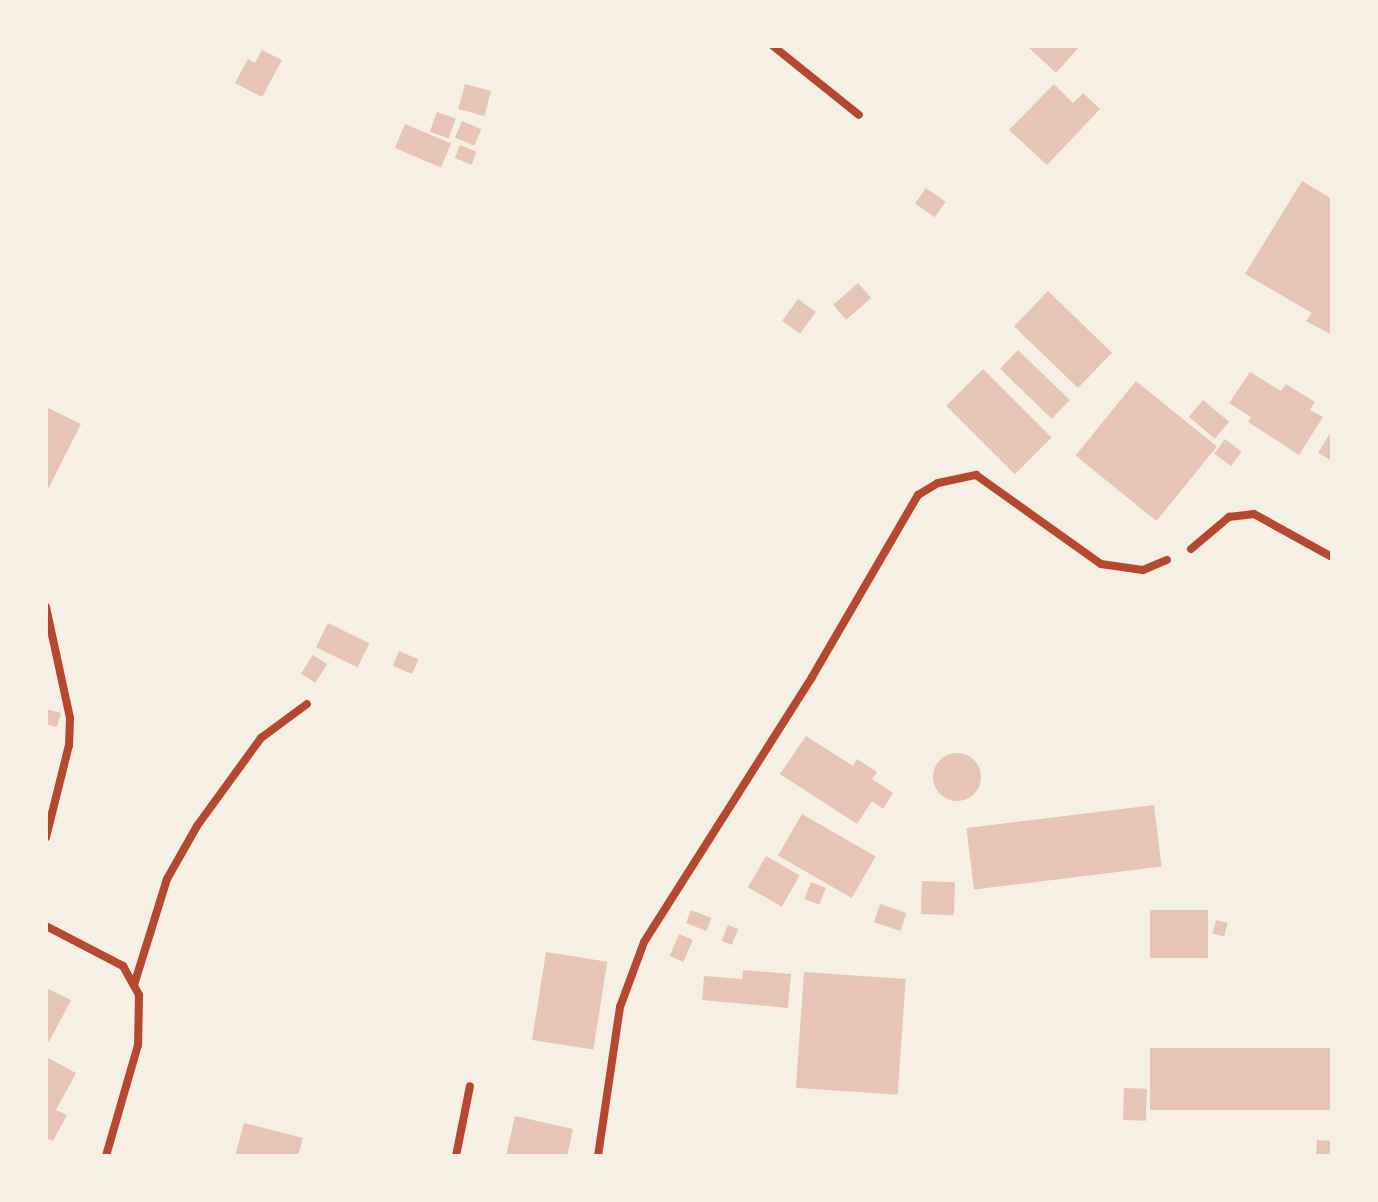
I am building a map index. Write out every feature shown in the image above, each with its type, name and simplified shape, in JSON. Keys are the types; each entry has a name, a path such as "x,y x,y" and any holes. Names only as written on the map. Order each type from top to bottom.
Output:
{"street":[{"path":"773,46 859,115"},
{"path":"598,1156 620,1007 644,942 812,677 918,495 938,483 976,475 1101,564 1143,570 1167,560"},
{"path":"1191,549 1229,517 1254,514 1332,557"},
{"path":"46,607 70,718 69,745 46,837"},
{"path":"134,985 167,879 197,826 261,738 307,704"},
{"path":"46,926 123,966 139,995 138,1045 106,1156"},
{"path":"456,1156 470,1086"}],"building":[{"path":"1027,46 1080,46 1056,73"},
{"path":"262,50 282,60 262,97 235,83 248,59 255,63"},
{"path":"465,84 491,91 484,116 458,109"},
{"path":"1054,84 1073,103 1083,93 1100,109 1047,165 1009,130"},
{"path":"437,112 456,119 449,139 430,132"},
{"path":"462,121 481,129 474,146 455,138"},
{"path":"405,124 451,144 441,167 395,148"},
{"path":"460,145 477,152 471,165 455,158"},
{"path":"1302,181 1332,199 1332,335 1306,321 1312,313 1245,274"},
{"path":"926,188 946,202 935,217 915,204"},
{"path":"858,283 871,298 846,320 833,305"},
{"path":"1048,291 1112,353 1078,388 1014,326"},
{"path":"798,299 816,312 800,334 782,321"},
{"path":"1018,350 1070,400 1052,419 1000,369"},
{"path":"983,369 1052,438 1015,474 946,406"},
{"path":"1250,372 1281,391 1286,384 1315,402 1310,410 1323,417 1299,455 1248,422 1251,417 1229,403"},
{"path":"1136,381 1217,446 1156,521 1076,456"},
{"path":"1203,400 1229,422 1215,439 1189,417"},
{"path":"46,407 81,424 46,493"},
{"path":"1332,430 1332,461 1318,453"},
{"path":"1225,439 1242,452 1231,466 1214,453"},
{"path":"328,623 369,643 358,667 316,647"},
{"path":"399,651 418,659 412,674 393,666"},
{"path":"313,655 327,664 315,683 301,673"},
{"path":"46,709 61,713 57,727 46,724"},
{"path":"806,736 853,766 857,759 877,772 872,779 893,793 883,809 872,801 857,824 780,774"},
{"path":"957,753 974,760 981,777 974,794 957,801 940,794 933,777 940,760"},
{"path":"1154,805 1162,867 974,890 966,828"},
{"path":"802,814 876,856 852,898 778,856"},
{"path":"766,856 800,876 782,907 748,887"},
{"path":"922,881 955,882 954,915 921,914"},
{"path":"811,882 826,888 819,905 804,899"},
{"path":"880,904 906,913 900,931 874,922"},
{"path":"691,910 712,918 707,931 686,923"},
{"path":"1150,910 1208,910 1208,958 1150,958"},
{"path":"1216,920 1228,923 1224,936 1213,934"},
{"path":"728,925 738,929 732,945 722,941"},
{"path":"679,934 693,940 683,962 670,956"},
{"path":"546,952 607,962 593,1050 532,1040"},
{"path":"743,970 791,974 788,1008 702,1000 704,976 742,979"},
{"path":"804,972 906,979 898,1095 796,1088"},
{"path":"46,988 71,1000 49,1042 46,1041"},
{"path":"1150,1048 1332,1048 1332,1110 1150,1110"},
{"path":"46,1057 76,1073 56,1110 67,1115 53,1141 46,1138"},
{"path":"1124,1088 1147,1089 1146,1121 1123,1120"},
{"path":"515,1116 573,1129 567,1156 506,1156"},
{"path":"244,1123 303,1138 298,1156 235,1156"},
{"path":"1317,1140 1332,1141 1331,1156 1316,1156"}]}
